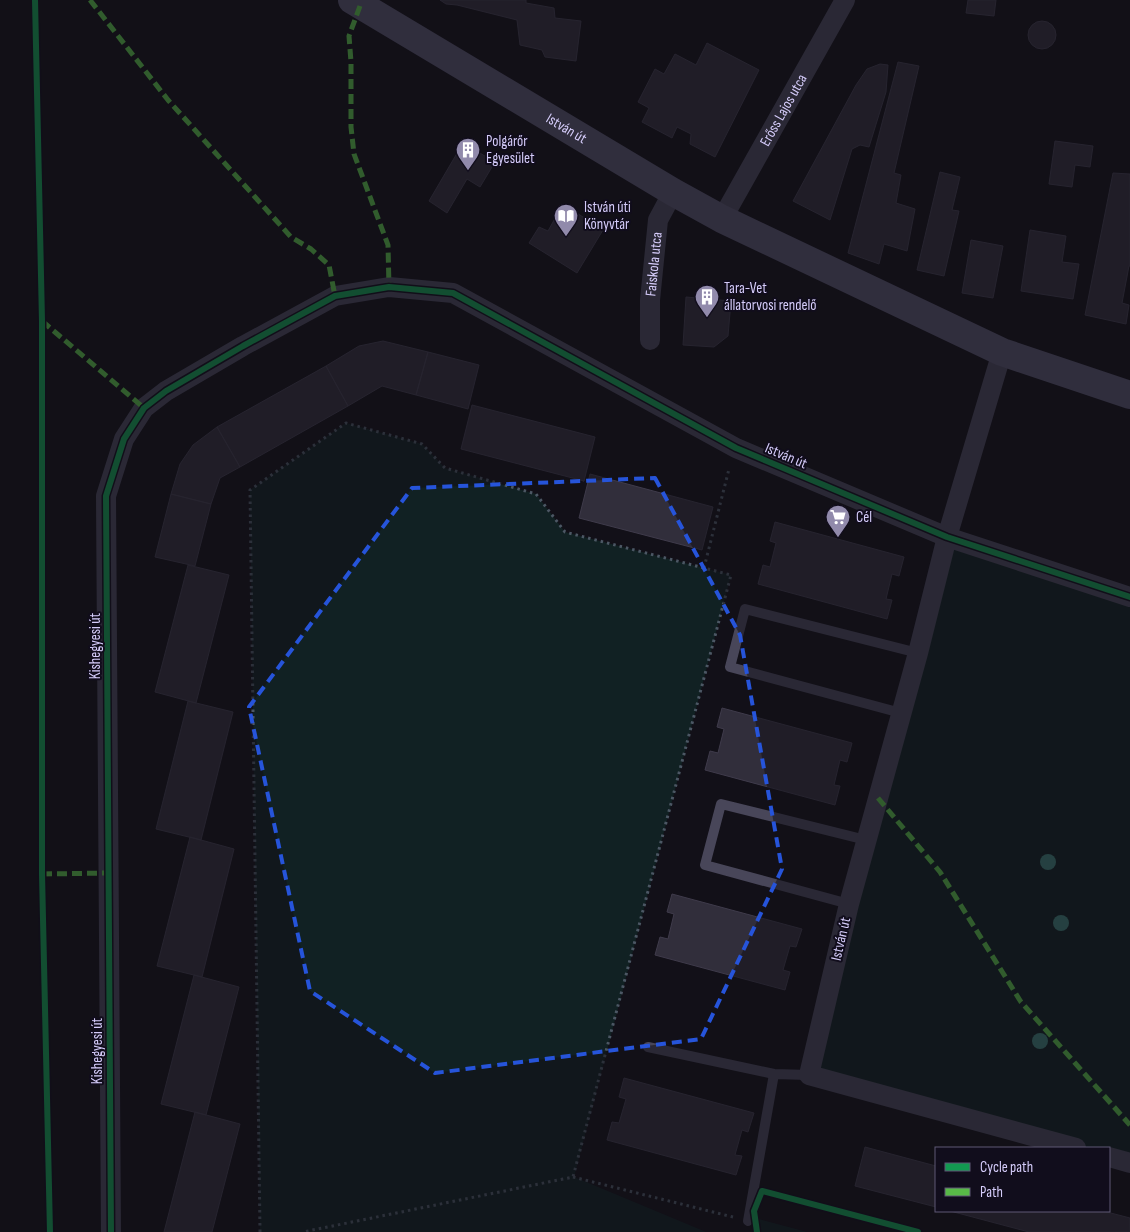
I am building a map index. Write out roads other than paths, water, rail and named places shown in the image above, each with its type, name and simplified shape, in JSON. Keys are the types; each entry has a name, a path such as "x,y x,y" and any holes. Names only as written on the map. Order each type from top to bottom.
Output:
{"street":[{"name":"István út","path":"352,0 673,192 722,219 1002,352 1130,395"},
{"name":"Erőss Lajos utca","path":"722,219 845,0"},
{"name":"Faiskola utca","path":"650,340 650,300 658,220 673,192"},
{"name":"Kishegyesi út","path":"111,1232 106,496 124,439 144,408 166,391 335,296 389,287 453,293"},
{"name":"István út","path":"453,293 736,448 947,537 1130,597"},
{"name":"István út","path":"809,1075 866,840 918,654 947,537 1002,352"},
{"path":"809,1075 1072,1147"},
{"path":"1110,1157 1130,1163"}],"lane":[{"path":"901,713 730,667 745,609 918,654"},
{"path":"849,904 705,866 722,804 866,840"},
{"path":"648,1047 774,1074 809,1075"},
{"path":"748,1221 774,1074"}],"place":[{"name":"Polgárőr Egyesület","path":"468,171"},
{"name":"István úti Könyvtár","path":"566,237"},
{"name":"Tara-Vet állatorvosi rendelő","path":"707,318"},
{"name":"Cél","path":"838,538"}]}
